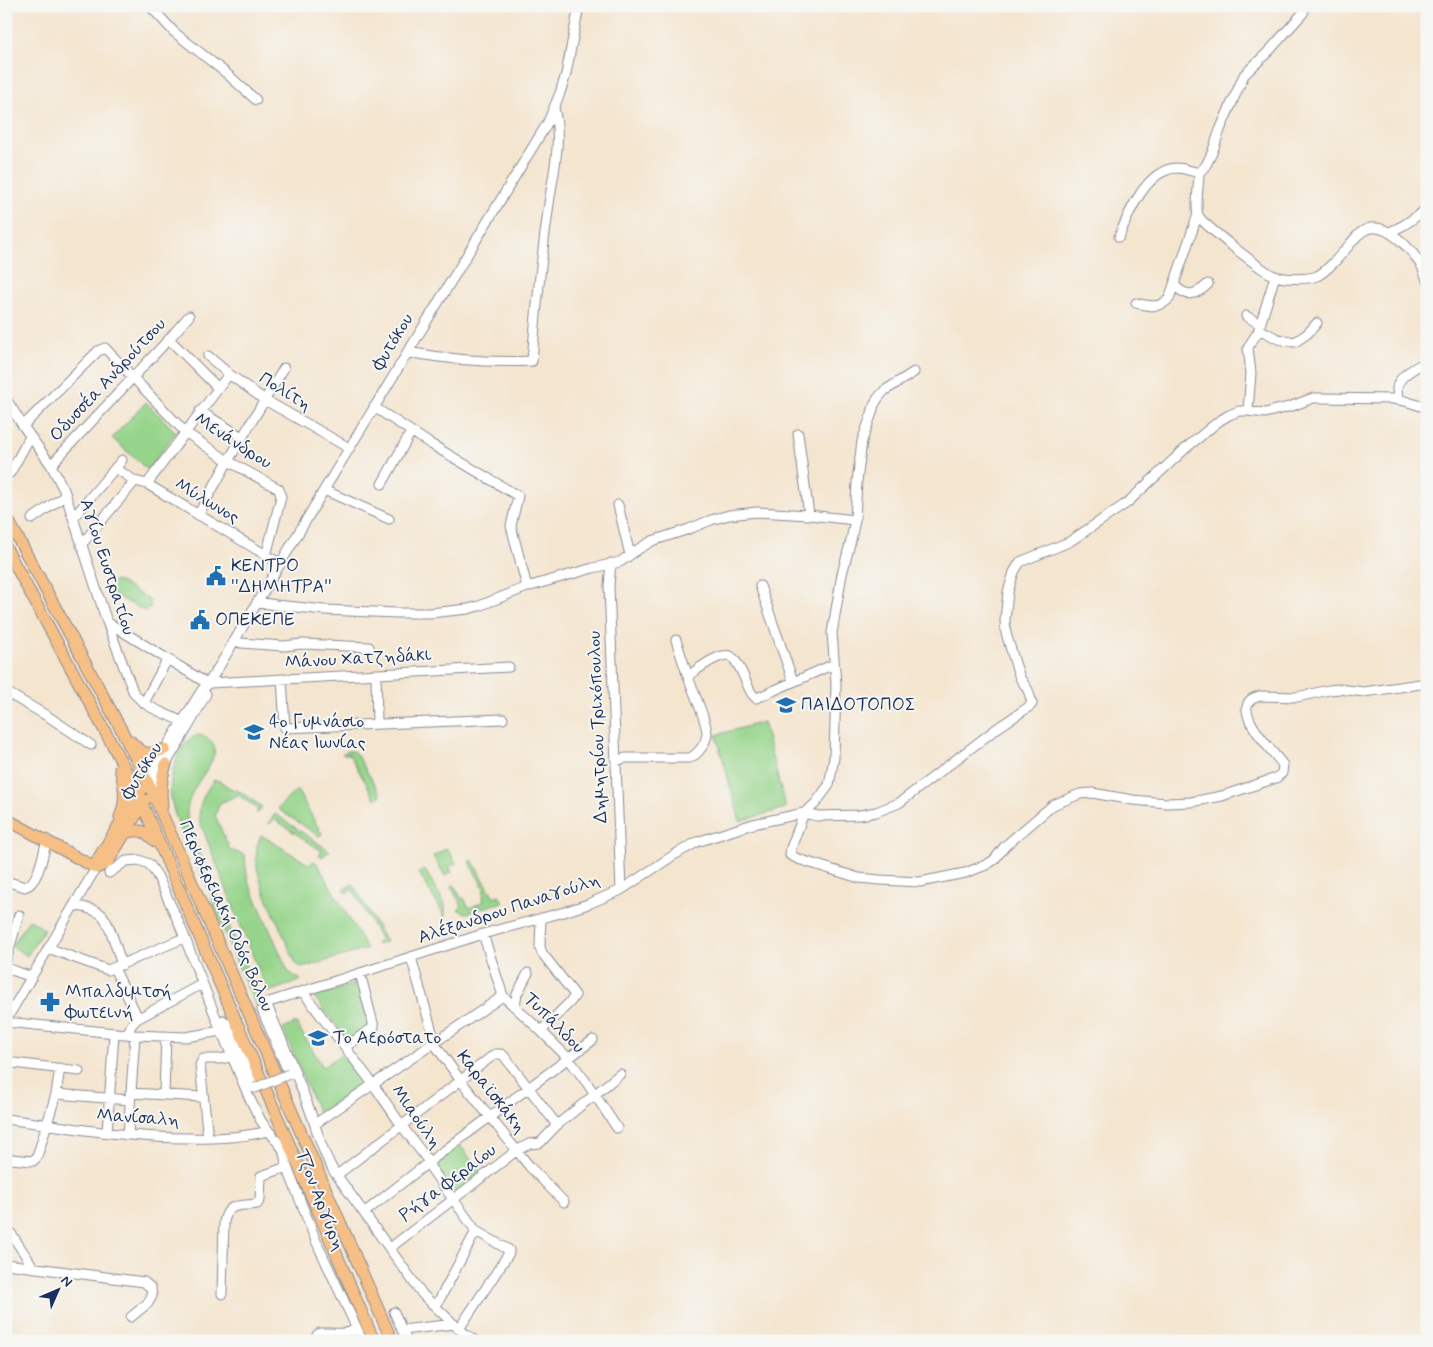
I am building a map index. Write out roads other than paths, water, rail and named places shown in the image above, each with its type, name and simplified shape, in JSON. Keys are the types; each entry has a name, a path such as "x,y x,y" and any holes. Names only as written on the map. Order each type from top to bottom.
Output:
{"main road":[{"name":"Περιφερειακή Οδός Βόλου","path":"6,516 122,731 164,817 392,1341"},
{"name":"Περιφερειακή Οδός Βόλου","path":"6,548 140,799 374,1341"},
{"path":"122,731 136,748 145,753 153,754 165,749"},
{"path":"111,837 122,812 125,795 124,782 113,746"},
{"path":"164,817 161,785 166,764"},
{"name":"Φυτόκου","path":"96,868 98,859 111,837 149,785"},
{"name":"Φυτόκου","path":"96,868 109,860 125,833 140,799"},
{"path":"6,819 96,868"},
{"path":"125,833 134,830 144,831 162,848"}],"street":[{"path":"150,6 174,32 226,73 256,100"},
{"name":"Φυτόκου","path":"149,785 166,764 207,692 209,684 257,602 538,139 554,108 566,74 579,6"},
{"path":"1136,303 1155,307 1160,306 1169,299 1198,214 1198,173 1206,165 1212,154 1220,130 1244,75 1276,43 1302,13 1304,10 1303,6"},
{"path":"407,352 454,358 532,361 548,210 556,155 558,129 554,108"},
{"path":"1119,237 1130,209 1152,180 1160,174 1175,168 1198,173"},
{"path":"1390,232 1427,209"},
{"path":"1198,214 1202,220 1225,240 1275,276 1300,279 1317,276 1324,271 1356,236 1369,228 1377,228 1390,232 1401,242 1418,260 1427,280"},
{"path":"1248,411 1252,372 1248,348 1259,327 1275,276"},
{"path":"1174,284 1178,290 1189,294 1199,291 1208,284"},
{"name":"Οδυσσέα Ανδρούτσου","path":"51,465 189,316"},
{"path":"1246,316 1278,339 1295,342 1307,334 1317,323"},
{"path":"169,339 218,387"},
{"name":"Μενάνδρου","path":"23,426 102,348 107,350 185,432 228,461 276,487 281,493 266,556"},
{"name":"Πολίτη","path":"208,356 228,374 265,400 349,448"},
{"path":"1398,400 1397,386 1401,380 1414,368 1427,362"},
{"path":"198,514 284,368"},
{"path":"914,372 884,391 874,405 862,441 855,520 842,574 832,633 836,684 834,758 831,777 829,785 820,798 804,813 790,848 790,855 859,878 920,882 965,873 994,860 1005,846 1053,805 1080,794 1092,793 1133,800 1167,803 1184,802 1222,796 1276,778 1282,772 1283,765 1254,728 1246,711 1248,703 1254,697 1297,697 1329,690 1372,691 1427,683"},
{"path":"147,484 228,374"},
{"path":"804,813 817,816 860,814 876,812 894,806 996,729 1027,709 1032,704 1028,690 1020,678 1015,663 1006,632 1005,620 1008,592 1014,572 1020,562 1070,542 1134,497 1186,448 1219,421 1239,411 1265,413 1313,398 1398,400 1427,408"},
{"name":"Αγίου Ευστρατίου","path":"8,407 51,465 66,495 106,622 136,695 155,709 182,722"},
{"path":"374,407 411,432 518,496 512,521 512,530 527,587"},
{"path":"200,411 242,437"},
{"path":"382,484 411,432"},
{"path":"798,434 809,515"},
{"path":"10,473 30,437"},
{"path":"73,518 122,460"},
{"name":"Μύλωνος","path":"115,468 135,481 147,484 281,564"},
{"path":"81,545 135,481"},
{"path":"324,490 389,519"},
{"path":"32,519 66,495"},
{"path":"618,505 630,555"},
{"path":"257,602 276,606 325,610 430,613 479,606 527,587 612,564 623,560 652,541 728,515 757,512 855,520"},
{"name":"Δημητρίου Τριχόπουλου","path":"612,564 609,586 621,890"},
{"path":"760,586 793,681"},
{"path":"106,622 209,684"},
{"path":"235,640 241,643 284,646 302,644 369,647"},
{"path":"616,761 626,758 689,758 701,748 707,734 704,720 676,640"},
{"path":"688,676 716,658 727,654 735,660 752,694 756,698 834,664"},
{"path":"144,702 167,660"},
{"name":"Μάνου Χατζηδάκι","path":"209,684 508,667"},
{"path":"376,674 377,723"},
{"path":"282,679 285,728 503,718"},
{"name":"Φυτόκου","path":"149,785 165,749 202,690 209,684"},
{"path":"6,692 49,717 91,745"},
{"name":"Αλέξανδρου Παναγούλη","path":"264,1007 360,973 483,934 588,904 621,890 696,842 753,824 804,813"},
{"path":"6,881 25,887 32,883 37,874 47,840"},
{"name":"Τζον Αργύρη","path":"109,873 126,862 139,860 149,864 157,876 258,1116 283,1149 287,1167 316,1241 361,1340"},
{"name":"Φυτόκου","path":"6,1021 96,868"},
{"path":"74,905 98,912 104,916 108,924 118,967 138,1018"},
{"path":"6,960 19,915"},
{"path":"541,918 540,947 542,953 575,995 541,1031"},
{"name":"Τυπάλδου","path":"483,934 503,996 568,1058 617,1128"},
{"path":"48,948 106,970 118,967 184,938"},
{"name":"Καραϊσκάκη","path":"411,957 435,1042 462,1081 516,1151 564,1202"},
{"path":"6,968 32,977"},
{"path":"345,1047 374,1027 360,973"},
{"path":"515,1007 517,994 528,973"},
{"path":"128,1135 133,1023 138,1018 202,984"},
{"name":"Μιαούλη","path":"303,992 373,1084 476,1231 508,1248 509,1252 456,1326"},
{"path":"315,1124 503,996"},
{"path":"6,1021 114,1034 186,1037 219,1027 223,1020 255,1088 289,1074 264,1007"},
{"path":"264,1007 315,1124 323,1151 337,1176 365,1212 417,1288 456,1326 475,1341"},
{"path":"107,1132 114,1034"},
{"path":"164,1094 166,1036"},
{"path":"365,1212 593,1040"},
{"path":"337,1176 495,1054 504,1056 557,1125"},
{"path":"208,1138 200,1065 203,1059 218,1060 232,1057"},
{"path":"6,1062 79,1070"},
{"path":"6,1163 11,1159 33,1161 36,1159 56,1094 60,1068"},
{"name":"Ρήγα Φεραίου","path":"390,1248 516,1151 529,1144 539,1143 557,1125 620,1074"},
{"path":"56,1094 109,1099 164,1094 204,1097"},
{"name":"Μανίσαλη","path":"6,1119 85,1131 161,1138 225,1139 257,1134 268,1130"},
{"path":"222,1294 224,1222 226,1214 229,1209 235,1206 257,1204 260,1200 260,1180 262,1176 287,1167"},
{"path":"6,1226 34,1268"},
{"path":"436,1306 476,1231"},
{"path":"6,1264 140,1281 149,1286 152,1290 152,1296 148,1303 131,1317"},
{"path":"394,1312 407,1341"},
{"path":"402,1330 456,1326"},
{"path":"316,1341 316,1335 320,1333 348,1332 356,1327"}],"place":[{"name":"ΚΕΝΤΡΟ ''ΔΗΜΗΤΡΑ''","path":"216,576"},
{"name":"ΟΠΕΚΕΠΕ","path":"200,620"},
{"name":"ΠΑΙΔΟΤΟΠΟΣ","path":"786,705"},
{"name":"4ο Γυμνάσιο Νέας Ιωνίας","path":"254,732"},
{"name":"Μπαλδιμτσή Φωτεινή","path":"50,1002"},
{"name":"Το Αερόστατο","path":"318,1038"}]}
